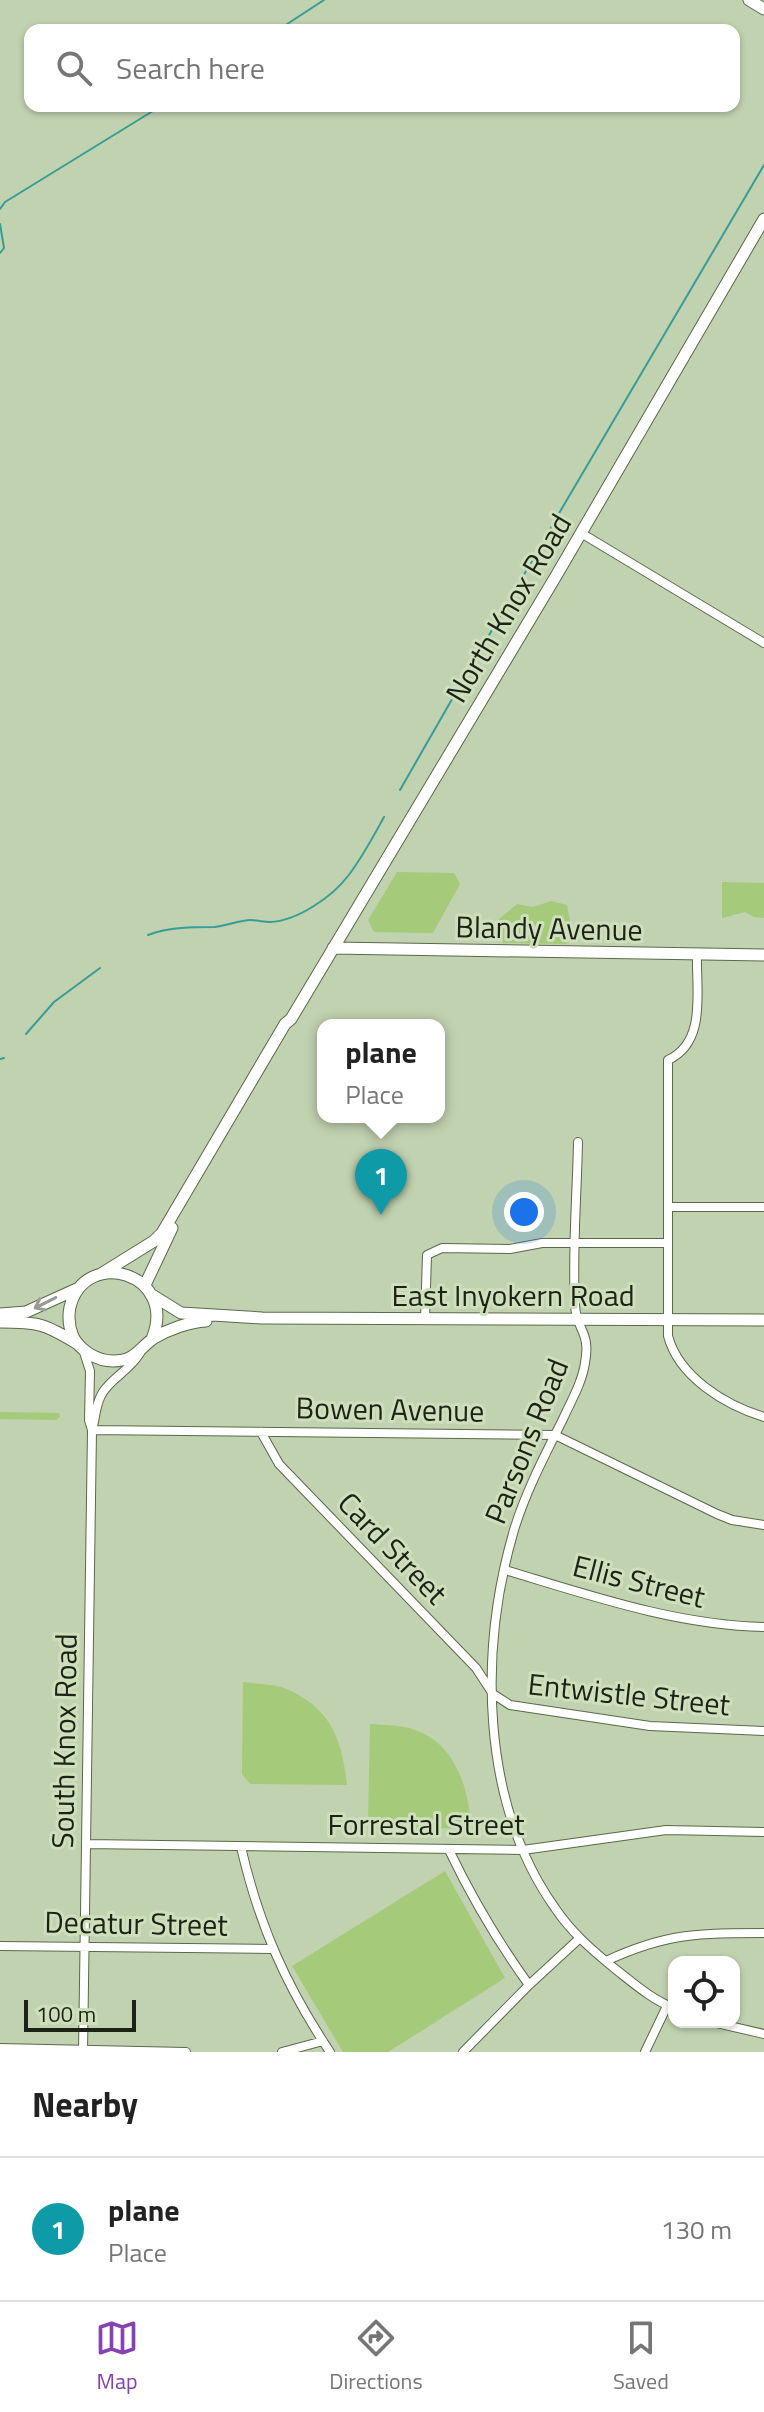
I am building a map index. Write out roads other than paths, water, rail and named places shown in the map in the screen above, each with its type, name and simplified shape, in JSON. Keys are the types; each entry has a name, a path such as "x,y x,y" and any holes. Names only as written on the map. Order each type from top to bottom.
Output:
{"street":[{"path":"749,0 764,9"},
{"name":"North Knox Road","path":"101,1274 162,1233 581,533 764,219"},
{"path":"581,533 764,643"},
{"name":"Blandy Avenue","path":"333,948 764,955"},
{"path":"697,955 693,1036 685,1050 668,1060 670,1345 699,1382 724,1400 764,1417"},
{"name":"North Knox Road","path":"148,1290 155,1259 290,1027 291,1019"},
{"name":"Parsons Road","path":"578,1142 575,1306 588,1344 579,1385 524,1502 505,1570 493,1639 493,1694 499,1763 523,1850 555,1908 580,1938 606,1961 668,2006"},
{"path":"669,1207 764,1207"},
{"path":"425,1319 427,1255 442,1248 510,1249 542,1243 576,1242 668,1243"},
{"path":"117,1272 132,1276 148,1290 158,1317 152,1339 140,1353 129,1359 104,1360 92,1356 74,1338 69,1326 72,1300 79,1288 101,1274 117,1272"},
{"path":"0,1314 26,1312 79,1288"},
{"name":"East Inyokern Road","path":"148,1290 181,1313 262,1318 764,1320"},
{"name":"East Inyokern Road","path":"152,1339 189,1323 262,1318"},
{"path":"0,1322 28,1322 49,1327 82,1347"},
{"name":"South Knox Road","path":"82,1347 90,1371 89,1420 92,1430"},
{"name":"South Knox Road","path":"83,2051 92,1430 102,1392 134,1363 140,1353"},
{"name":"Bowen Avenue","path":"92,1430 555,1435 717,1514 732,1520 764,1525"},
{"name":"Card Street","path":"261,1432 279,1464 476,1668 493,1694"},
{"name":"Ellis Street","path":"505,1570 650,1611 708,1623 764,1627"},
{"name":"Entwistle Street","path":"493,1694 510,1705 650,1726 764,1731"},
{"name":"Forrestal Street","path":"86,1844 523,1850 666,1830 764,1832"},
{"path":"241,1847 272,1949 300,2006 330,2052"},
{"path":"449,1850 481,1913 529,1985"},
{"path":"606,1961 666,1937 701,1933 764,1933"},
{"path":"463,2052 580,1938"},
{"name":"Decatur Street","path":"0,1946 272,1949"},
{"path":"645,2052 668,2011"},
{"path":"738,2028 764,2034"},
{"path":"282,2052 323,2041"},
{"path":"0,2048 186,2052"}],"waterway":[{"path":"287,24 324,0"},
{"path":"0,209 5,202 151,112"},
{"path":"558,515 764,165"},
{"path":"0,224 4,248 0,253"},
{"path":"469,670 552,526"},
{"path":"400,790 463,680"},
{"path":"148,935 246,920 280,921 302,913 333,892 348,876 384,817"},
{"path":"26,1034 54,1002 100,968"},
{"path":"0,1059 4,1058"}],"place":[{"name":"plane","path":"381,1215"}]}
